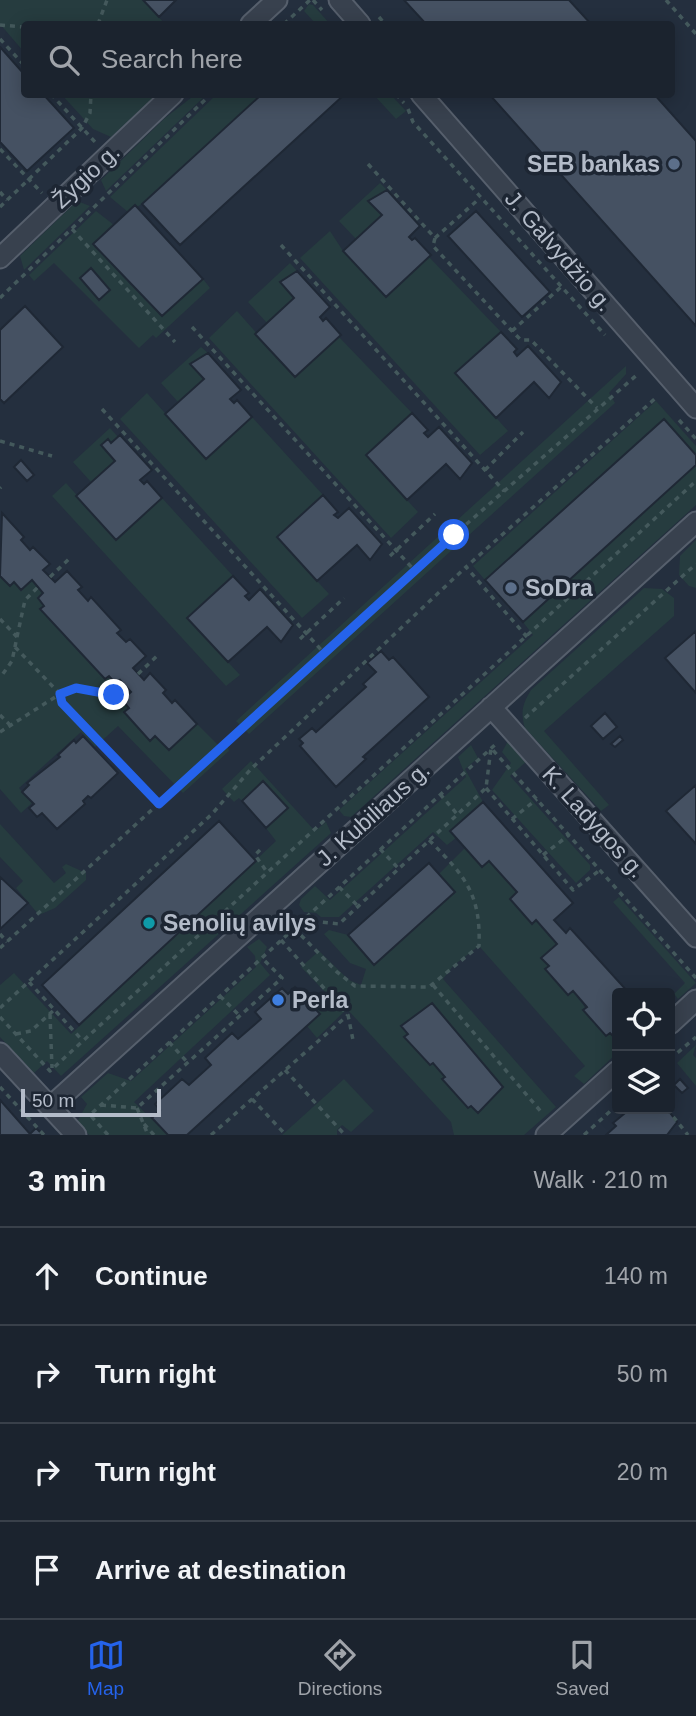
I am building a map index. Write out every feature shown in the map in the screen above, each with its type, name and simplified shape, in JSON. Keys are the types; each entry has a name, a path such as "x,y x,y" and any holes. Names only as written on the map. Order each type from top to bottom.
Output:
{"street":[{"path":"254,21 277,0"},
{"path":"339,0 357,21"},
{"name":"Žygio g.","path":"0,258 169,98"},
{"name":"J. Galvydžio g.","path":"425,98 696,408"},
{"name":"J. Kubiliaus g.","path":"50,1107 696,522"},
{"name":"K. Ladygos g.","path":"491,707 696,937"},
{"path":"675,1019 696,1000"},
{"path":"0,1053 76,1135"},
{"path":"547,1127 612,1075"}],"path":[{"path":"99,21 107,0"},
{"path":"287,21 310,0"},
{"path":"666,0 696,34"},
{"path":"0,24 21,27"},
{"path":"0,38 21,62"},
{"path":"55,98 107,156"},
{"path":"0,207 82,128 90,113 91,98"},
{"path":"0,298 207,98"},
{"path":"399,98 408,108 413,122 613,345"},
{"path":"0,149 53,206"},
{"path":"368,164 435,238"},
{"path":"0,192 7,200"},
{"path":"480,198 435,238 433,246 521,340 531,340 597,408"},
{"path":"72,229 175,342"},
{"path":"281,244 503,491"},
{"path":"512,331 561,287"},
{"path":"192,327 415,571"},
{"path":"0,948 503,491 639,373 630,364"},
{"path":"0,1008 212,814 251,769 466,567 658,396"},
{"path":"102,410 324,653"},
{"path":"485,471 523,432"},
{"path":"0,441 52,456"},
{"path":"0,1017 50,1071 696,481"},
{"path":"390,556 435,514"},
{"path":"50,577 69,559"},
{"path":"525,718 696,564"},
{"path":"466,567 527,636"},
{"path":"0,678 12,661 25,600 38,587"},
{"path":"300,639 344,598"},
{"path":"0,619 17,636"},
{"path":"15,647 60,694 62,703 159,804"},
{"path":"138,674 158,655"},
{"path":"0,732 60,694 76,688 114,695 125,685"},
{"path":"0,715 10,725"},
{"path":"108,1135 90,1115 499,740"},
{"path":"303,920 339,924 486,788 491,748"},
{"path":"491,748 696,978"},
{"path":"486,788 573,890 600,870"},
{"path":"440,794 458,814"},
{"path":"512,819 537,799"},
{"path":"543,855 569,835"},
{"path":"294,928 337,972 355,986 401,989 433,985 479,946 480,928 477,902 467,884 429,840"},
{"path":"260,849 255,855 267,873"},
{"path":"380,849 399,869"},
{"path":"339,887 358,906"},
{"path":"0,934 7,942"},
{"path":"281,940 348,1015 353,1041"},
{"path":"101,1105 137,1108 282,978 262,957"},
{"path":"29,982 83,1041"},
{"path":"433,985 547,1127"},
{"path":"220,996 240,1016"},
{"path":"16,1034 31,1031 55,1009"},
{"path":"50,1014 52,1069"},
{"path":"211,1135 348,1015"},
{"path":"675,1055 696,1037"},
{"path":"170,1042 188,1063"},
{"path":"285,1070 345,1135"},
{"path":"0,1087 44,1135"},
{"path":"252,1099 286,1135"},
{"path":"137,1108 138,1117 148,1135"},
{"path":"584,1135 612,1110"},
{"path":"671,1114 688,1135"},
{"path":"138,1117 154,1135"}],"green space":[{"path":"0,0 143,0 162,21 21,21 21,48 0,24"},
{"path":"309,4 313,5 327,21 313,21 304,11"},
{"path":"65,98 153,98 111,137 93,129"},
{"path":"191,98 203,98 106,191 101,180 165,118"},
{"path":"213,98 259,98 142,204 128,212 110,197"},
{"path":"377,98 394,98 406,111 396,119"},
{"path":"380,183 387,190 369,201 382,215 356,239 339,221"},
{"path":"77,201 90,206 24,270 20,256"},
{"path":"96,211 114,225 93,244 131,285 203,279 210,288 156,338 153,335 139,348 54,263 34,281 29,275"},
{"path":"330,231 343,251 429,257 501,332 456,373 508,431 480,455 300,258"},
{"path":"290,263 297,271 280,282 294,298 267,323 248,302"},
{"path":"237,311 295,377 339,337 412,413 366,455 418,512 391,538 209,338"},
{"path":"201,347 208,353 190,364 204,379 178,402 161,383"},
{"path":"626,366 626,374 609,393 615,403 469,535 454,523"},
{"path":"147,393 206,459 252,417 323,495 277,537 329,594 302,618 120,419"},
{"path":"656,401 696,446 696,455 663,420 485,580 473,566"},
{"path":"110,428 118,437 111,443 107,439 101,446 115,461 91,482 73,462"},
{"path":"696,465 696,505 351,817 344,816 339,810 533,635 523,622"},
{"path":"66,483 116,539 162,498 233,576 187,618 240,675 226,686 52,496"},
{"path":"441,534 452,550 249,734 236,721"},
{"path":"696,540 696,588 689,586 679,575 680,556"},
{"path":"0,576 10,586 14,582 21,590 32,580 43,593 38,598 44,606 40,610 104,679 109,676 116,684 120,680 131,692 122,700 129,708 124,712 150,741 155,736 169,750 197,724 222,749 227,744 229,751 183,793 118,726 95,747 81,732 19,788 32,803 21,813 0,789"},
{"path":"644,588 662,589 674,598 674,616 544,731 609,805 601,811 525,728 523,708 531,690"},
{"path":"508,741 527,761 510,776 590,865 590,870 576,883 492,790 511,763 502,752"},
{"path":"471,745 478,758 465,769 483,802 451,831 456,838 447,845 433,832 339,917 321,917 316,913 304,912 299,905 301,899 315,886 330,900 466,777 458,757"},
{"path":"251,761 315,831 326,822 331,833 61,1076 47,1061 34,1073 0,1037 0,985 14,973 71,1034 276,841 266,828 287,808 264,782 242,801 239,798 234,802 222,789"},
{"path":"0,824 54,883 66,873 62,867 66,864 86,873 86,880 55,908 39,915 16,888 23,881 0,857"},
{"path":"465,848 482,866 489,861 517,892 510,899 532,923 536,920 557,944 542,957 549,966 545,969 568,995 573,991 606,1036 612,1035 612,1058 584,1084 574,1076 585,1066 479,946 454,965 443,979 556,1107 524,1135 454,1135 451,1122 347,1009 317,1038 307,1026 319,1015 313,1007 327,994 301,967 319,951 349,980 361,985 366,969 350,963 324,934 329,930 348,935 374,964 455,893 439,874"},
{"path":"619,897 696,983 678,999 675,993 685,983 613,902"},
{"path":"259,939 267,947 260,963 270,975 134,1102 168,1135 89,1135 77,1122 87,1104 81,1097 108,1073 131,1081 256,967 255,956 247,947"},
{"path":"696,1045 693,1055 696,1058 696,1086 677,1063"},
{"path":"344,1079 374,1111 351,1132 342,1125 337,1130 337,1135 282,1135"}],"building":[{"path":"143,0 176,0 159,17"},
{"path":"404,0 569,0 588,21 423,21"},
{"path":"0,47 21,71 21,98 47,98 74,128 27,171 0,142"},
{"path":"258,98 341,98 180,245 142,204"},
{"path":"493,98 658,98 696,141 696,326"},
{"path":"387,190 420,226 409,237 412,240 415,238 431,255 386,297 343,251 382,215 368,201"},
{"path":"135,205 203,279 162,316 93,244"},
{"path":"476,211 550,292 522,317 448,236"},
{"path":"91,268 110,290 99,300 80,278"},
{"path":"297,271 330,307 320,317 323,321 326,318 341,335 295,377 255,334 294,298 280,282"},
{"path":"25,306 63,347 4,403 0,399 0,330"},
{"path":"501,332 517,349 514,352 517,356 528,346 561,382 549,398 534,382 496,418 455,373"},
{"path":"208,353 241,390 230,399 234,403 237,400 252,417 206,459 165,414 204,379 190,364"},
{"path":"412,413 428,430 424,433 428,437 439,427 472,463 460,479 446,464 407,500 366,455"},
{"path":"664,419 696,455 696,465 523,622 485,580"},
{"path":"120,435 152,470 140,480 144,484 147,481 162,498 116,540 76,496 115,461 101,445 108,439 111,443"},
{"path":"21,460 34,475 27,481 14,467"},
{"path":"323,495 338,512 334,515 338,518 349,508 382,544 370,560 357,545 317,581 277,537"},
{"path":"2,513 24,537 21,540 30,550 33,547 50,564 43,570 55,582 67,571 82,587 78,590 88,601 91,597 121,630 117,633 126,642 130,639 146,656 133,668 144,680 150,673 166,690 163,693 172,703 175,700 197,724 169,750 155,736 150,741 124,712 129,708 122,700 131,692 120,680 116,684 109,676 105,679 40,609 44,606 38,598 43,593 32,580 21,590 14,582 10,586 0,576"},
{"path":"233,576 249,593 245,596 249,600 260,589 293,625 281,642 267,627 228,662 187,618"},
{"path":"696,631 696,693 665,658"},
{"path":"381,651 389,660 393,657 429,697 363,757 366,759 336,787 300,746 303,743 299,739 312,728 316,732 366,687 363,684 376,672 367,663"},
{"path":"605,713 617,727 603,739 591,726"},
{"path":"83,736 118,773 91,798 88,796 83,801 85,804 57,829 42,813 37,817 29,808 34,804 22,792 29,785 27,783 60,757 58,755 74,740 76,743"},
{"path":"620,736 623,740 615,747 611,744"},
{"path":"263,781 288,808 266,828 242,801"},
{"path":"696,785 696,844 666,811"},
{"path":"483,802 573,903 554,920 566,933 570,928 624,988 612,988 612,1035 610,1033 606,1036 583,1010 587,1007 573,991 568,995 545,969 549,966 541,958 557,944 536,920 532,924 510,899 517,892 489,861 482,867 450,831"},
{"name":"Senolių avilys","path":"219,821 256,861 79,1025 42,985"},
{"path":"429,863 455,892 374,965 348,935"},
{"path":"0,877 28,903 0,929"},
{"path":"295,987 320,1014 187,1135 168,1135 152,1118 160,1110 155,1104 182,1079 189,1085 211,1065 205,1058 232,1033 238,1039 261,1019 255,1012 282,988 288,994"},
{"path":"432,1003 503,1087 478,1113 471,1106 468,1108 442,1079 445,1077 433,1063 430,1065 404,1037 408,1034 401,1026"},
{"path":"680,1079 688,1088 682,1093 675,1084"},
{"path":"0,1100 30,1134 36,1128 43,1135 0,1135"},
{"path":"624,1114 671,1114 677,1122 667,1135 606,1135 616,1126 613,1123"}],"place":[{"name":"SEB bankas","path":"674,164"},
{"name":"SoDra","path":"511,588"},
{"name":"Senolių avilys","path":"149,923"},
{"name":"Perla","path":"278,1000"}],"route":[{"path":"114,695 76,688 60,694 62,703 159,804 454,535"}]}
